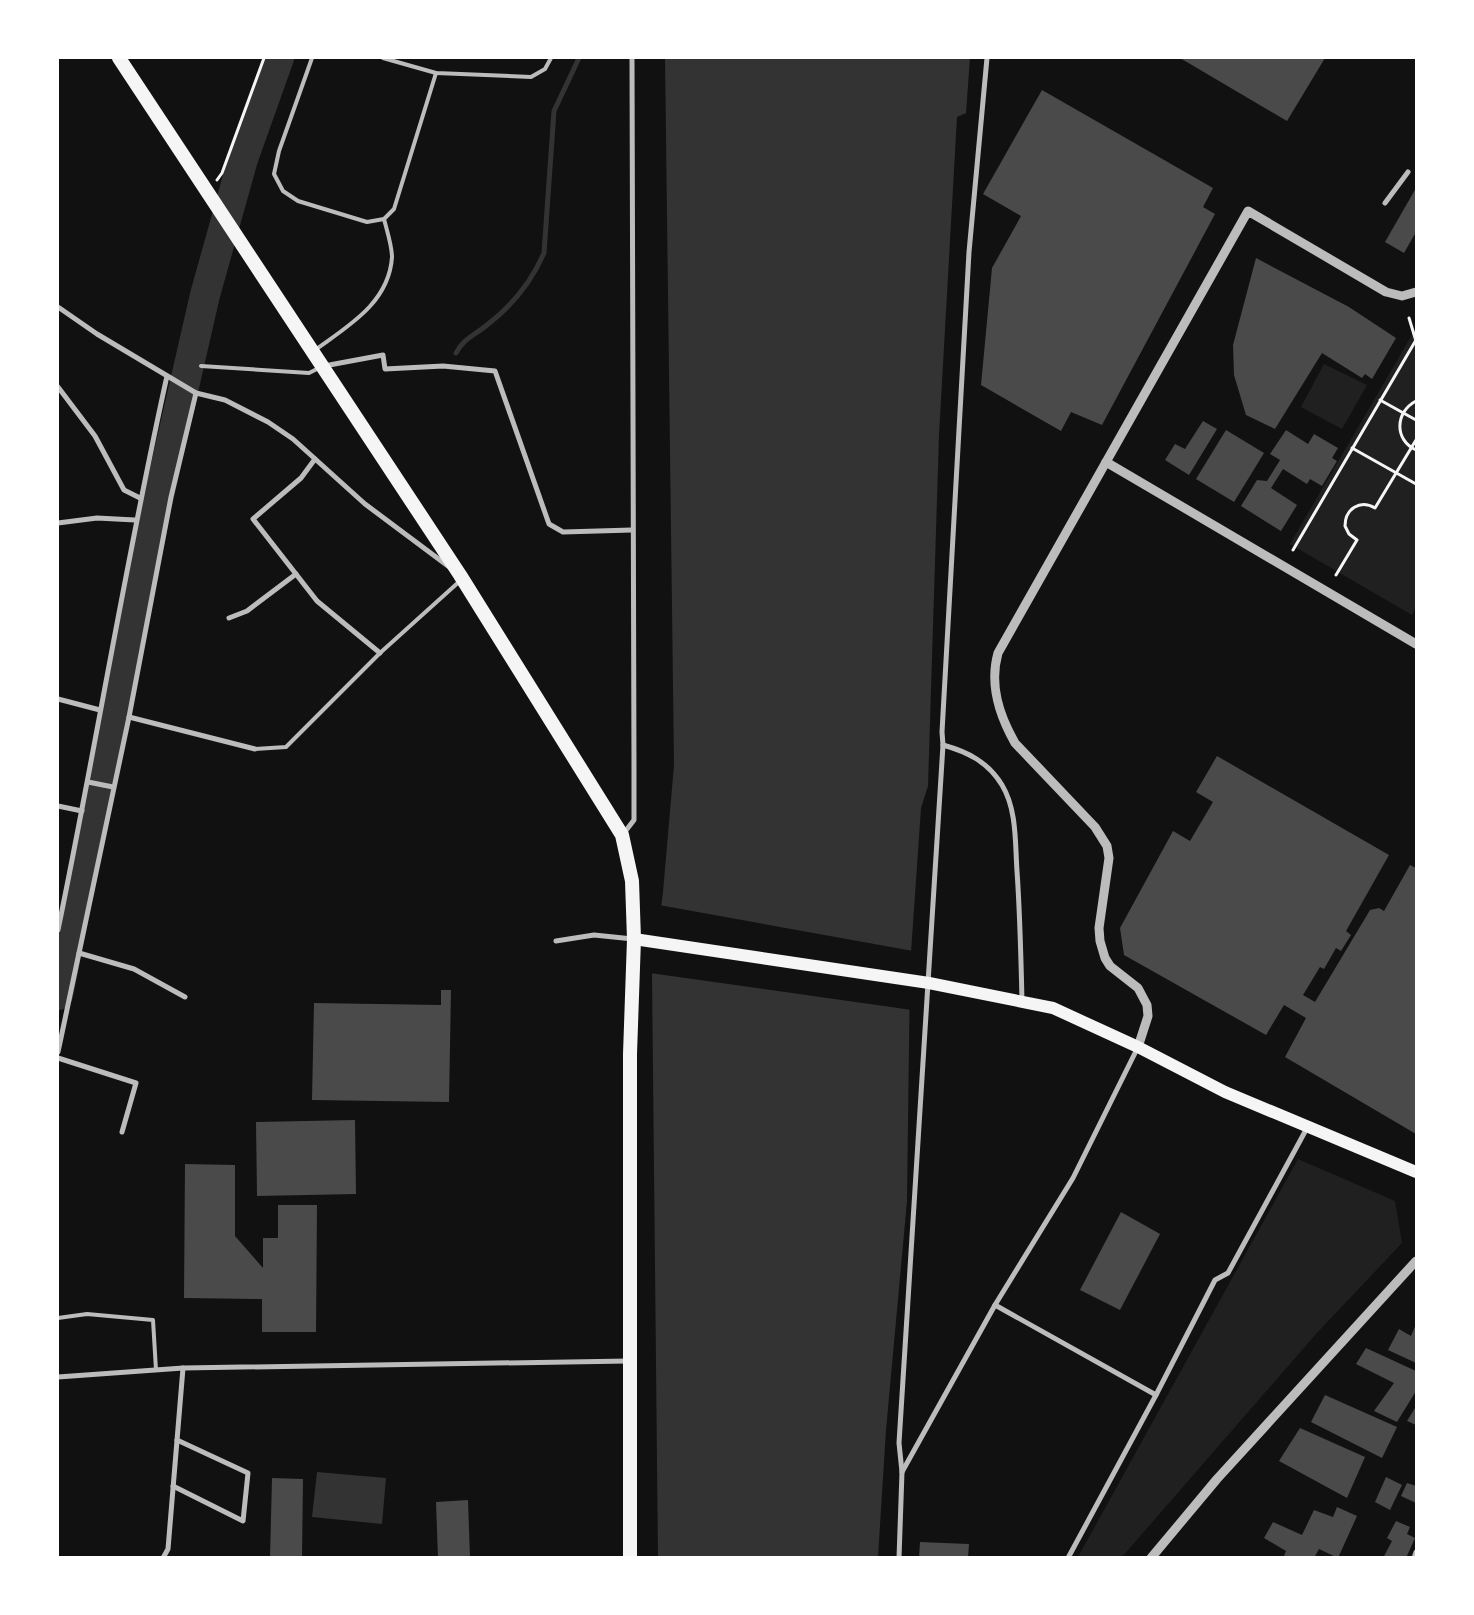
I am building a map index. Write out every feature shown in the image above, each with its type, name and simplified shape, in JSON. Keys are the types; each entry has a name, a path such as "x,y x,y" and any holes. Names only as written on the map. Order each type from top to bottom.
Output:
{"highway":[{"path":"119,58 462,577 622,836 632,882 634,939 630,1054 630,1558"}],"main road":[{"path":"634,939 929,983 1053,1008 1138,1047 1225,1092 1307,1128 1416,1172"}],"street":[{"path":"622,836 634,820 632,58"},
{"path":"899,1558 902,1472 899,1443 943,745 942,723 969,252 987,58"},
{"path":"1385,204 1408,172"},
{"path":"902,1472 995,1305 1073,1178 1138,1047 1148,1016 1147,1004 1138,988 1110,966 1105,958 1100,941 1099,928 1110,858 1107,846 1095,827 1015,743 999,706 993,670 998,654 1248,211 1386,292 1402,296 1416,292"},
{"path":"58,307 97,334 196,394 225,400 268,422 293,439 365,504 462,577"},
{"path":"323,366 383,355 385,369 443,366 495,371 549,524 562,532 632,530"},
{"path":"58,930 88,782 140,498 167,376"},
{"path":"58,388 95,436 124,490 140,498"},
{"path":"58,1052 129,717 171,497 196,394"},
{"path":"315,459 301,478 253,519 317,601 380,654"},
{"path":"1106,462 1416,644"},
{"path":"58,523 97,518 136,520"},
{"path":"229,618 247,611 296,574"},
{"path":"58,699 100,710"},
{"path":"129,717 255,749"},
{"path":"943,745 962,750 981,760 1001,784 1010,801 1014,821 1022,1001"},
{"path":"88,782 113,788"},
{"path":"58,806 82,811"},
{"path":"58,897 64,898"},
{"path":"556,941 594,935 634,939"},
{"path":"79,953 134,969 184,997"},
{"path":"58,1058 136,1082 122,1132"},
{"path":"1068,1558 1156,1395 1215,1280 1228,1273 1307,1128"},
{"path":"1151,1558 1217,1479 1416,1261"},
{"path":"995,1305 1156,1395"},
{"path":"58,1377 183,1368 631,1360"},
{"path":"163,1558 168,1549 183,1368"},
{"path":"174,1486 244,1521 248,1473 177,1440"},
{"path":"1414,1558 1416,1552"}],"lane":[{"path":"312,58 279,151 274,174 283,191 298,201 368,222 384,219 394,209 436,73"},
{"path":"383,58 436,73 531,77 545,70 551,58"},
{"path":"314,352 362,316 375,302 385,286 392,256 384,219"},
{"path":"201,366 309,373 323,366"},
{"path":"255,749 286,747 380,654 462,577"},
{"path":"58,1318 87,1314 153,1320 156,1370"}],"path":[{"path":"209,195 222,173 264,58"},
{"path":"1293,550 1416,341 1409,318"},
{"path":"1380,400 1416,420"},
{"path":"1416,401 1403,413 1399,427 1401,435 1416,450"},
{"path":"1336,575 1357,540 1349,534 1345,526 1349,512 1363,504 1375,508 1416,440"},
{"path":"1352,448 1416,484"}],"shaded area":[{"path":"665,58 970,58 966,113 957,117 939,435 928,786 921,808 910,967 907,1201 886,1430 878,1557 658,1558 652,975 663,892 674,765"},
{"path":"1416,328 1416,607 1412,615 1290,544"},
{"path":"1324,364 1367,385 1342,429 1301,407"},
{"path":"1298,1159 1395,1201 1402,1243 1316,1334 1122,1557 1078,1557"},
{"path":"317,1472 386,1478 382,1524 312,1517"}],"pier":[{"path":"659,905 913,951 912,1010 650,973"}],"building":[{"path":"1180,58 1325,58 1287,121"},
{"path":"1042,90 1213,188 1203,207 1215,214 1102,425 1071,412 1061,431 981,385 992,268 1021,216 983,194"},
{"path":"1416,188 1416,232 1404,253 1385,242"},
{"path":"1256,258 1349,307 1396,338 1372,379 1365,374 1362,378 1322,353 1275,429 1246,415 1234,375 1233,345"},
{"path":"1203,421 1217,429 1189,475 1165,460 1175,444 1185,449"},
{"path":"1226,430 1264,453 1234,502 1196,479"},
{"path":"1286,430 1308,444 1314,434 1338,448 1332,458 1337,461 1322,486 1310,479 1307,484 1283,469 1271,488 1297,505 1281,531 1241,506 1257,480 1267,481 1280,460 1270,454"},
{"path":"1217,756 1389,855 1346,931 1351,935 1341,951 1336,948 1324,969 1320,967 1303,995 1315,1002 1370,910 1379,908 1384,911 1410,865 1416,868 1416,1134 1285,1057 1306,1018 1284,1005 1266,1035 1124,955 1120,928 1173,831 1190,841 1213,802 1196,792"},
{"path":"441,990 451,990 449,1102 312,1100 314,1003 441,1005"},
{"path":"355,1120 356,1194 257,1196 256,1122"},
{"path":"185,1164 235,1165 235,1236 263,1268 263,1238 278,1238 278,1205 317,1205 316,1332 262,1332 262,1299 184,1298"},
{"path":"1121,1212 1160,1234 1120,1310 1080,1290"},
{"path":"1416,1324 1416,1363 1388,1350 1399,1329 1411,1336"},
{"path":"1366,1348 1416,1371 1416,1391 1397,1422 1374,1411 1394,1383 1356,1364"},
{"path":"1325,1395 1397,1427 1382,1458 1311,1422"},
{"path":"1416,1408 1416,1425 1407,1421"},
{"path":"1300,1428 1365,1457 1347,1498 1279,1461"},
{"path":"1386,1477 1402,1485 1390,1510 1375,1502"},
{"path":"272,1478 303,1479 302,1558 270,1558"},
{"path":"1407,1483 1416,1486 1416,1503 1401,1496"},
{"path":"468,1500 470,1558 438,1558 436,1502"},
{"path":"1337,1507 1357,1516 1338,1558 1319,1549 1314,1558 1283,1558 1286,1551 1264,1538 1273,1522 1302,1535 1314,1510 1333,1517"},
{"path":"1396,1521 1410,1527 1407,1534 1415,1538 1406,1558 1383,1558 1392,1541 1387,1538"},
{"path":"920,1542 969,1544 968,1558 919,1558"}],"waterway":[{"path":"58,995 156,509 205,295 243,159 279,58"},
{"path":"456,353 466,341 513,301 527,284 544,253 554,111 579,58"}]}
